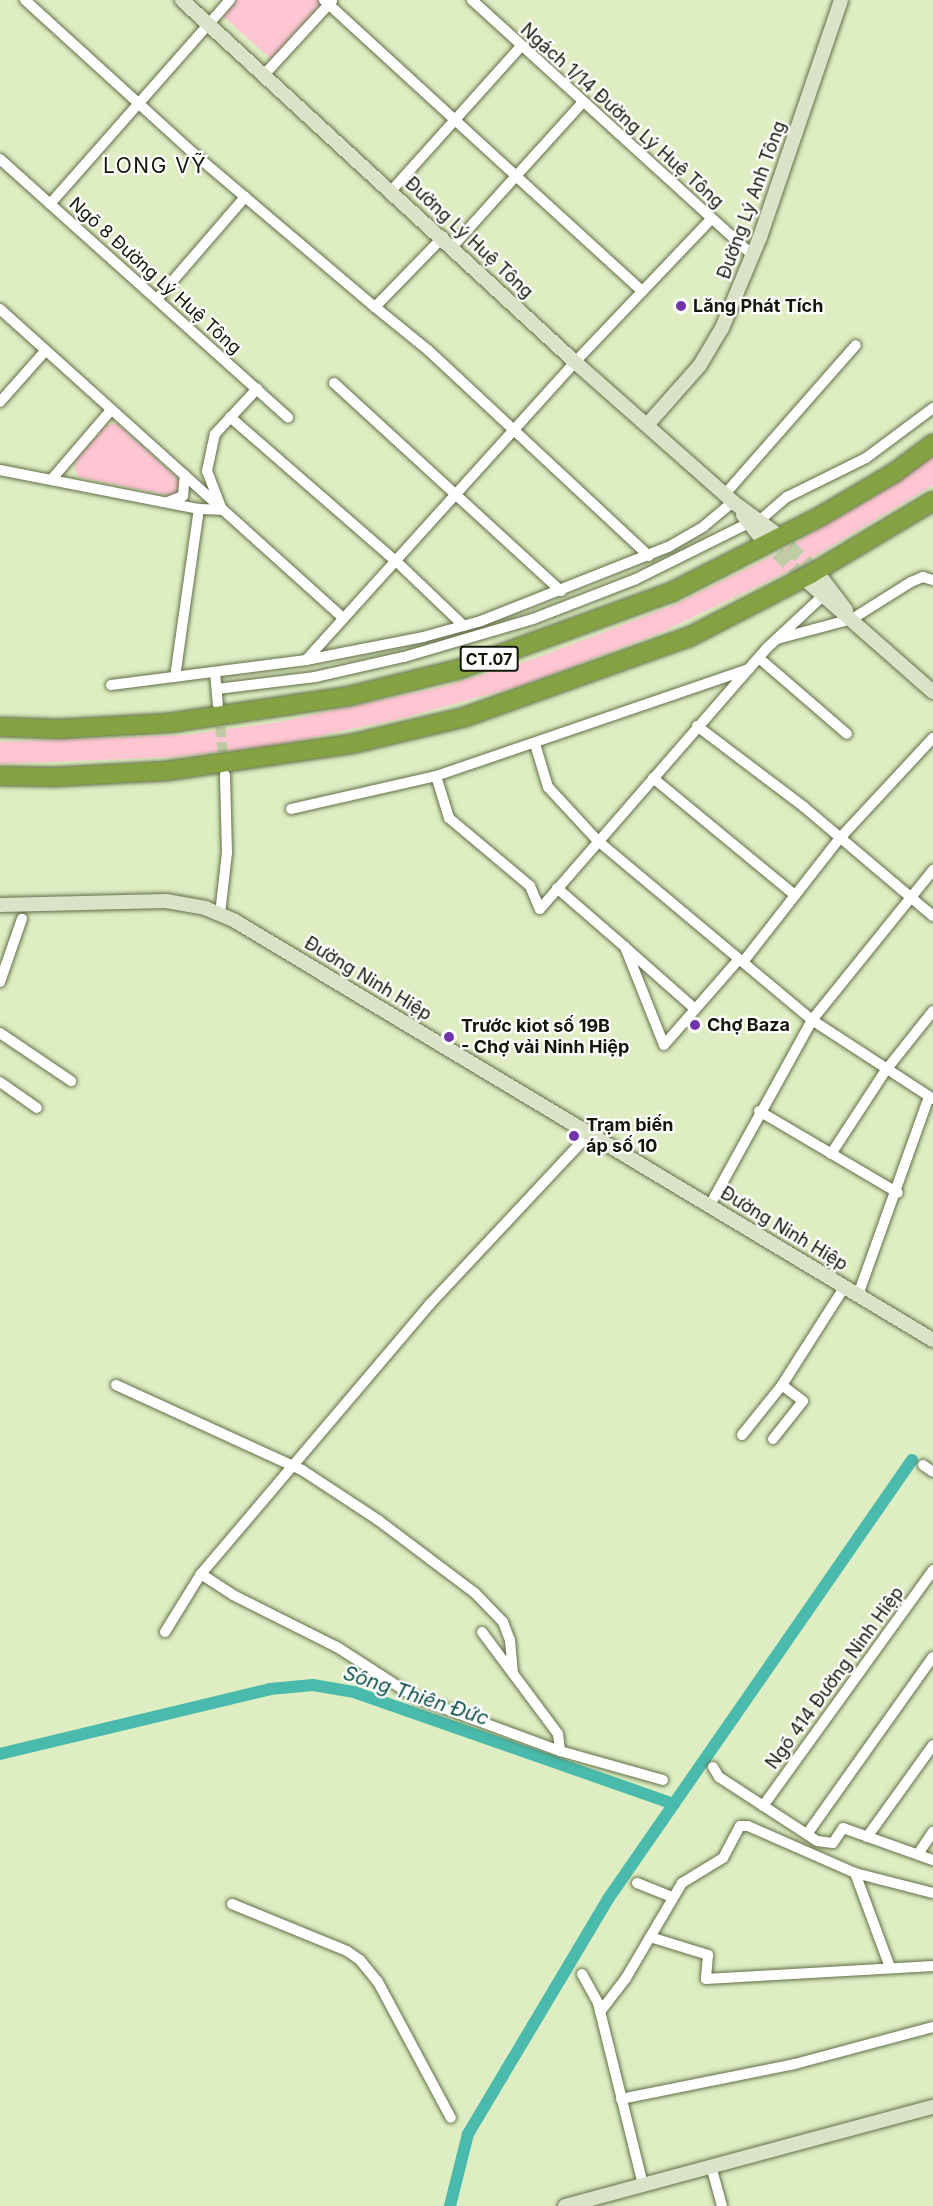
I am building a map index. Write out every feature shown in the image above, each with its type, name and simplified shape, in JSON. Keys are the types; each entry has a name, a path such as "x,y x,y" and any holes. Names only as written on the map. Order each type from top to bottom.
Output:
{"highway":[{"name":"CT.07","path":"0,728 59,729 169,723 349,696 460,669 672,592 821,516 894,473 933,444"},
{"name":"CT.07","path":"0,776 55,777 166,771 352,744 465,717 689,637 811,574 933,501"}],"main road":[{"name":"Đường Lý Huệ Tông","path":"182,0 263,76 392,190 575,362 768,535"},
{"name":"Đường Lý Anh Tông","path":"646,425 714,344 752,255 841,0"},
{"path":"815,579 852,619 933,692"},
{"name":"Đường Ninh Hiệp","path":"0,905 166,901 220,914 933,1340"},
{"path":"565,2206 933,2108"}],"street":[{"path":"50,204 230,0"},
{"name":"Ngách 1/14 Đường Lý Huệ Tông","path":"472,0 752,255"},
{"path":"263,76 329,1 454,120 642,291"},
{"path":"28,2 245,197 516,430 648,556"},
{"path":"392,190 521,46"},
{"path":"375,307 448,242 516,176 583,102"},
{"name":"Ngõ 8 Đường Lý Huệ Tông","path":"0,159 288,417"},
{"path":"157,299 245,197"},
{"path":"306,660 397,562 575,362 711,219"},
{"path":"0,309 343,618"},
{"path":"111,685 306,660 423,638 561,591 648,556 705,526 856,345"},
{"path":"0,402 46,350"},
{"path":"334,383 458,493 561,591"},
{"path":"222,510 207,471 215,434 257,388"},
{"path":"217,689 315,677 404,657 522,622 636,579 754,522 787,497 866,458 933,408"},
{"path":"51,480 111,410"},
{"path":"230,417 397,562 463,625"},
{"path":"0,470 199,509 222,510"},
{"path":"166,503 183,496 185,475"},
{"path":"175,677 199,509"},
{"path":"777,640 852,619 911,582 924,577 933,580"},
{"path":"435,776 449,818 530,886 540,909 697,726 759,658 827,591"},
{"path":"759,658 847,734"},
{"path":"291,809 435,776 535,744 749,669"},
{"path":"215,672 218,704"},
{"path":"697,726 840,838 933,916"},
{"path":"625,947 664,1045 741,960 840,838 933,738"},
{"path":"535,744 548,788 598,841 812,1020 931,1098 898,1193 858,1295"},
{"path":"220,914 226,853 225,775"},
{"path":"653,778 795,895"},
{"path":"710,1205 759,1111 812,1020 909,896 933,870"},
{"path":"557,888 695,1009"},
{"path":"0,982 22,919"},
{"path":"831,1154 886,1070 933,1011"},
{"path":"0,1034 71,1081"},
{"path":"0,1082 37,1108"},
{"path":"759,1111 898,1193"},
{"path":"165,1632 201,1574 430,1304 590,1133"},
{"path":"742,1435 782,1385 844,1286"},
{"path":"116,1385 293,1466 378,1520 475,1593 503,1622 510,1640 513,1673"},
{"path":"774,1439 803,1401 782,1385"},
{"path":"923,1465 933,1472"},
{"name":"Ngõ 414 Đường Ninh Hiệp","path":"763,1806 933,1570"},
{"path":"201,1574 233,1595 337,1647 416,1698 560,1751 663,1780"},
{"path":"482,1632 558,1734 560,1751"},
{"path":"807,1834 933,1658"},
{"path":"867,1837 933,1744"},
{"path":"714,1767 719,1777 807,1834 833,1843 843,1828 933,1860"},
{"path":"600,2012 650,1937 682,1883 723,1858 740,1826 748,1826 855,1874 933,1893"},
{"path":"918,1854 933,1832"},
{"path":"855,1874 890,1967"},
{"path":"637,1883 672,1897"},
{"path":"232,1904 347,1951 360,1960 378,1982 451,2118"},
{"path":"650,1937 708,1955 706,1979 933,1966"},
{"path":"582,1974 600,2012 643,2185"},
{"path":"621,2099 795,2064 886,2043 933,2027"},
{"path":"711,2166 722,2206"}],"shaded area":[{"path":"234,0 318,0 322,3 271,59 221,14"},
{"path":"116,423 181,481 181,493 172,496 78,477 74,467 77,458 107,425"},
{"path":"933,457 933,485 793,569 662,632 523,685 403,718 276,745 174,757 0,764 0,742 185,735 279,722 442,687 539,657 674,605 772,556 871,499"}],"waterway":[{"path":"450,2206 468,2134 608,1899 912,1460"},
{"name":"Sông Thiên Đức","path":"0,1754 270,1689 313,1685 354,1692 674,1804"}],"tunnel":[{"path":"774,532 820,576"},
{"path":"762,539 809,583"},
{"path":"219,712 224,766"}],"place":[{"name":"Lăng Phát Tích","path":"681,306"},
{"name":"Chợ Baza","path":"695,1025"},
{"name":"Trước kiot số 19B - Chợ vải Ninh Hiệp","path":"449,1037"},
{"name":"Trạm biến áp số 10","path":"574,1136"}],"district":[{"name":"LONG VỸ","path":"155,166"}]}
